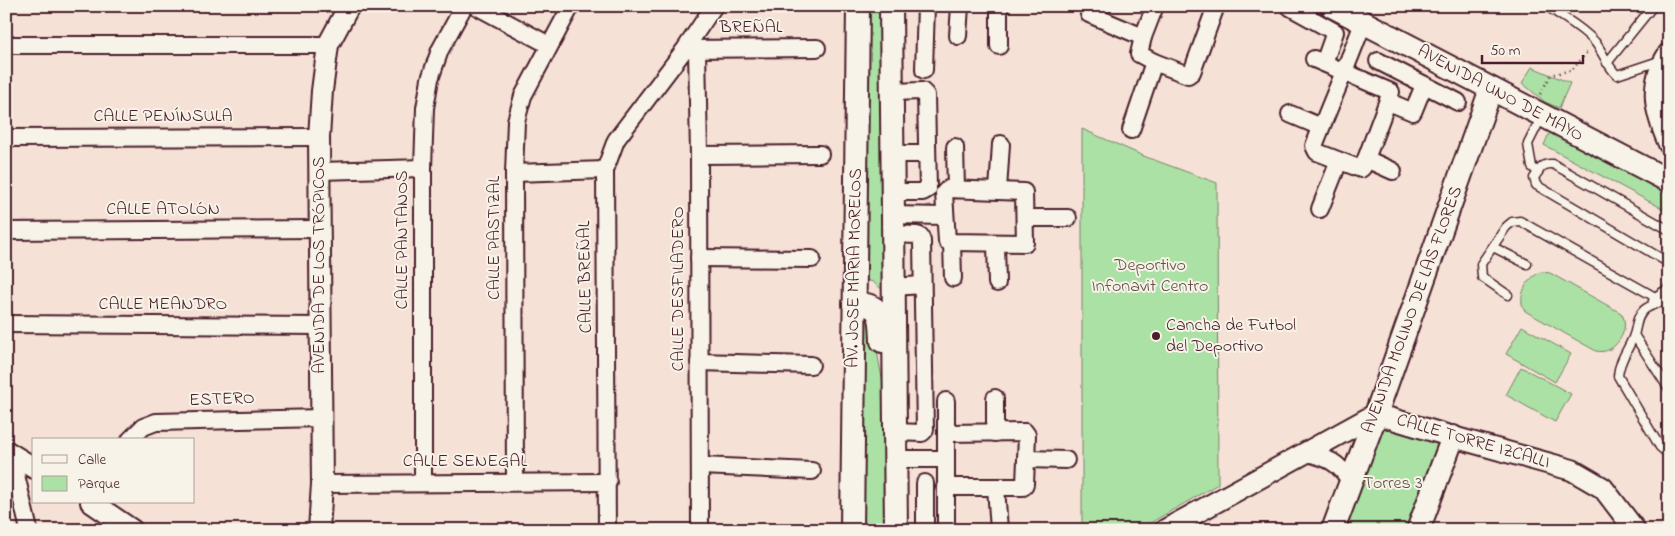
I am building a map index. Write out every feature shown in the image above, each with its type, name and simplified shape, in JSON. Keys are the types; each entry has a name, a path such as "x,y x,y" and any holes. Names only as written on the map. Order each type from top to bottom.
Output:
{"main road":[{"name":"AV. JOSE MARIA MORELOS","path":"852,530 858,6"},
{"name":"AV. JOSE MARIA MORELOS","path":"891,6 896,530"},
{"name":"AVENIDA UNO DE MAYO","path":"1332,6 1669,181"},
{"name":"AVENIDA MOLINO DE LAS FLORES","path":"1333,530 1491,90"},
{"path":"854,304 865,304 874,308 881,317 883,371 894,403"},
{"path":"1418,530 1453,437"}],"street":[{"name":"AVENIDA DE LOS TRÓPICOS","path":"319,530 322,484 319,137 328,45 349,6"},
{"name":"CALLE PANTANOS","path":"423,482 422,168 425,108 430,79 440,50 464,6"},
{"path":"476,6 549,45"},
{"name":"CALLE PASTIZAL","path":"515,482 514,173 516,121 523,96 571,6"},
{"name":"CALLE BREÑAL","path":"607,530 605,170 616,140 691,49 714,6"},
{"path":"924,70 926,6"},
{"path":"958,36 960,6"},
{"path":"999,6 999,46"},
{"path":"1155,6 1138,54 1188,75 1192,72 1216,6"},
{"path":"1290,7 1335,32 1319,61 1345,71 1390,90 1392,94 1361,169 1317,152 1314,149 1321,128 1345,71 1364,23"},
{"path":"1089,14 1143,37"},
{"path":"6,45 328,45"},
{"name":"BREÑAL","path":"691,49 817,48"},
{"name":"CALLE DESFILADERO","path":"691,49 699,155 700,530"},
{"path":"1667,58 1658,77 1655,102 1657,115 1669,144"},
{"path":"1378,61 1458,102"},
{"path":"1131,130 1154,62"},
{"path":"1389,102 1412,112 1424,85"},
{"path":"892,92 925,92 928,189 926,191 892,192"},
{"path":"1290,114 1321,128"},
{"name":"CALLE PENÍNSULA","path":"6,138 319,137"},
{"path":"998,190 1001,144"},
{"path":"955,147 956,189"},
{"path":"699,155 820,154"},
{"path":"892,154 927,154"},
{"path":"1366,159 1393,171"},
{"path":"1320,209 1339,161"},
{"path":"320,171 422,168"},
{"path":"514,173 605,170"},
{"path":"948,189 998,190 1024,192 1025,243 996,244 947,241 944,193 948,189"},
{"path":"892,225 945,216"},
{"path":"1025,218 1068,218"},
{"path":"892,225 920,236 922,241 925,430 922,433 895,432"},
{"name":"CALLE ATOLÓN","path":"6,231 319,229"},
{"path":"952,242 953,278"},
{"path":"996,244 997,283"},
{"path":"699,258 812,259"},
{"path":"893,286 922,286"},
{"name":"CALLE MEANDRO","path":"6,324 320,326"},
{"path":"894,332 922,333"},
{"path":"699,362 811,365"},
{"path":"995,398 996,432"},
{"path":"946,400 946,524"},
{"name":"CALLE TORRE IZCALLI","path":"1165,530 1376,414 1572,470 1603,488 1632,528"},
{"name":"ESTERO","path":"132,438 143,427 156,422 321,418"},
{"path":"945,487 1024,486 1026,459 1026,433 946,433"},
{"path":"9,452 32,467"},
{"path":"9,452 29,530"},
{"path":"1306,453 1324,457 1334,462 1342,469 1351,482"},
{"path":"895,459 946,459"},
{"path":"1026,459 1066,460"},
{"path":"701,466 812,471"},
{"name":"CALLE SENEGAL","path":"322,484 608,482"},
{"path":"925,483 925,530"},
{"path":"996,487 999,530"},
{"path":"93,504 132,530"}],"lane":[{"path":"1547,6 1573,23 1595,42 1614,73 1620,74 1667,58"},
{"path":"1607,63 1653,6"},
{"path":"1536,113 1528,144 1532,167 1538,172"},
{"path":"1669,230 1553,164 1542,166 1534,178 1536,185 1669,263"},
{"path":"1508,295 1482,277 1482,264 1506,227 1512,222 1520,221 1655,297"},
{"path":"1493,246 1526,264"},
{"path":"1651,305 1655,297 1669,288"},
{"path":"1669,312 1666,300 1651,305 1639,316 1634,335 1621,361 1618,376 1660,447 1669,455"},
{"path":"1634,335 1669,389"}],"path":[{"path":"1536,113 1551,75 1572,70 1595,42"}],"green space":[{"path":"859,6 887,6 883,290 873,282 860,278"},
{"path":"1532,67 1570,83 1559,108 1545,102 1522,83"},
{"name":"Deportivo Infonavit Centro","path":"1082,129 1146,157 1217,183 1218,484 1138,530 1082,530"},
{"path":"1551,129 1669,193 1669,212 1544,145"},
{"path":"1541,272 1550,273 1621,313 1624,319 1624,326 1620,340 1609,349 1596,351 1525,311 1522,300 1524,288 1531,278"},
{"path":"864,311 870,312 885,390 892,530 858,530"},
{"path":"1522,326 1571,354 1555,382 1506,354"},
{"path":"1521,367 1571,394 1555,422 1506,395"},
{"name":"Torres 3","path":"1377,416 1451,438 1417,530 1335,530"}],"place":[{"name":"Cancha de Futbol del Deportivo","path":"1156,336"}]}
